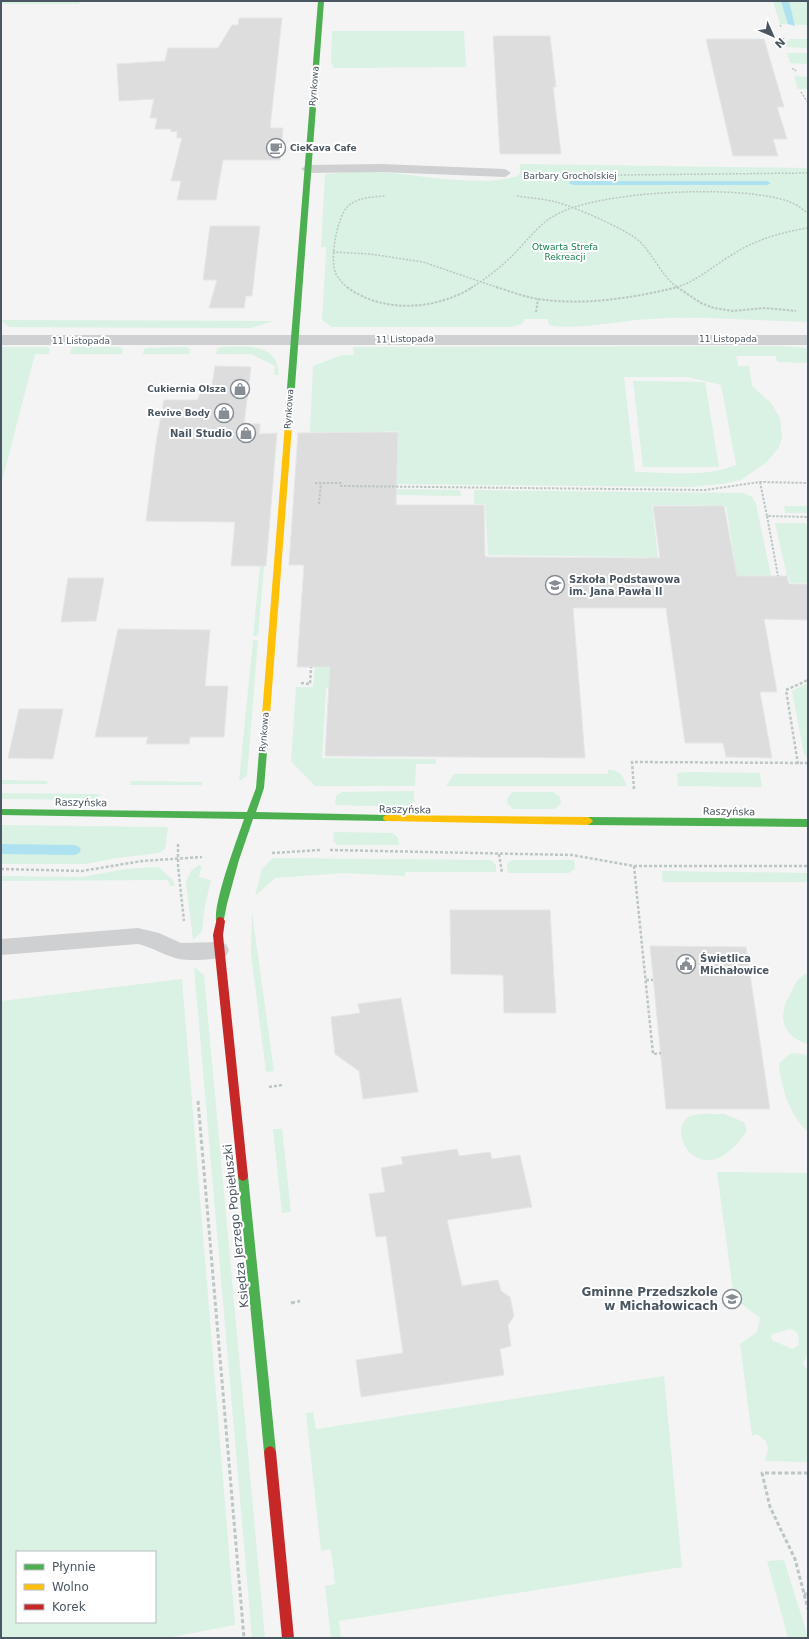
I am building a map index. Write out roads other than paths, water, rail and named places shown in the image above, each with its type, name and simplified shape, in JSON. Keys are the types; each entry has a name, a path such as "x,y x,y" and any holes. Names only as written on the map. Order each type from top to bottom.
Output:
{"street":[{"name":"Rynkowa","path":"250,816 260,788 320,1"},
{"name":"11 Listopada","path":"1,340 808,340"},
{"name":"Raszyńska","path":"1,812 427,820 808,823"},
{"name":"Księdza Jerzego Popiełuszki","path":"250,816 225,889 219,920 219,950 246,1198 288,1638"}],"lane":[{"path":"307,168 381,168 505,173"},
{"path":"1,947 138,936 152,939 180,951 219,950"}],"waterway":[{"path":"785,1 792,24"},
{"path":"573,183 767,183"},
{"path":"1,849 75,850"}],"place":[{"name":"CieKava Cafe","path":"276,148"},
{"name":"Cukiernia Olsza","path":"240,389"},
{"name":"Revive Body","path":"224,413"},
{"name":"Nail Studio","path":"246,433"},
{"name":"Szkoła Podstawowa im. Jana Pawła II","path":"555,585"},
{"name":"Świetlica Michałowice","path":"686,964"},
{"name":"Gminne Przedszkole w Michałowicach","path":"732,1299"}],"park label":[{"name":"Otwarta Strefa Rekreacji","path":"565,252"}]}
